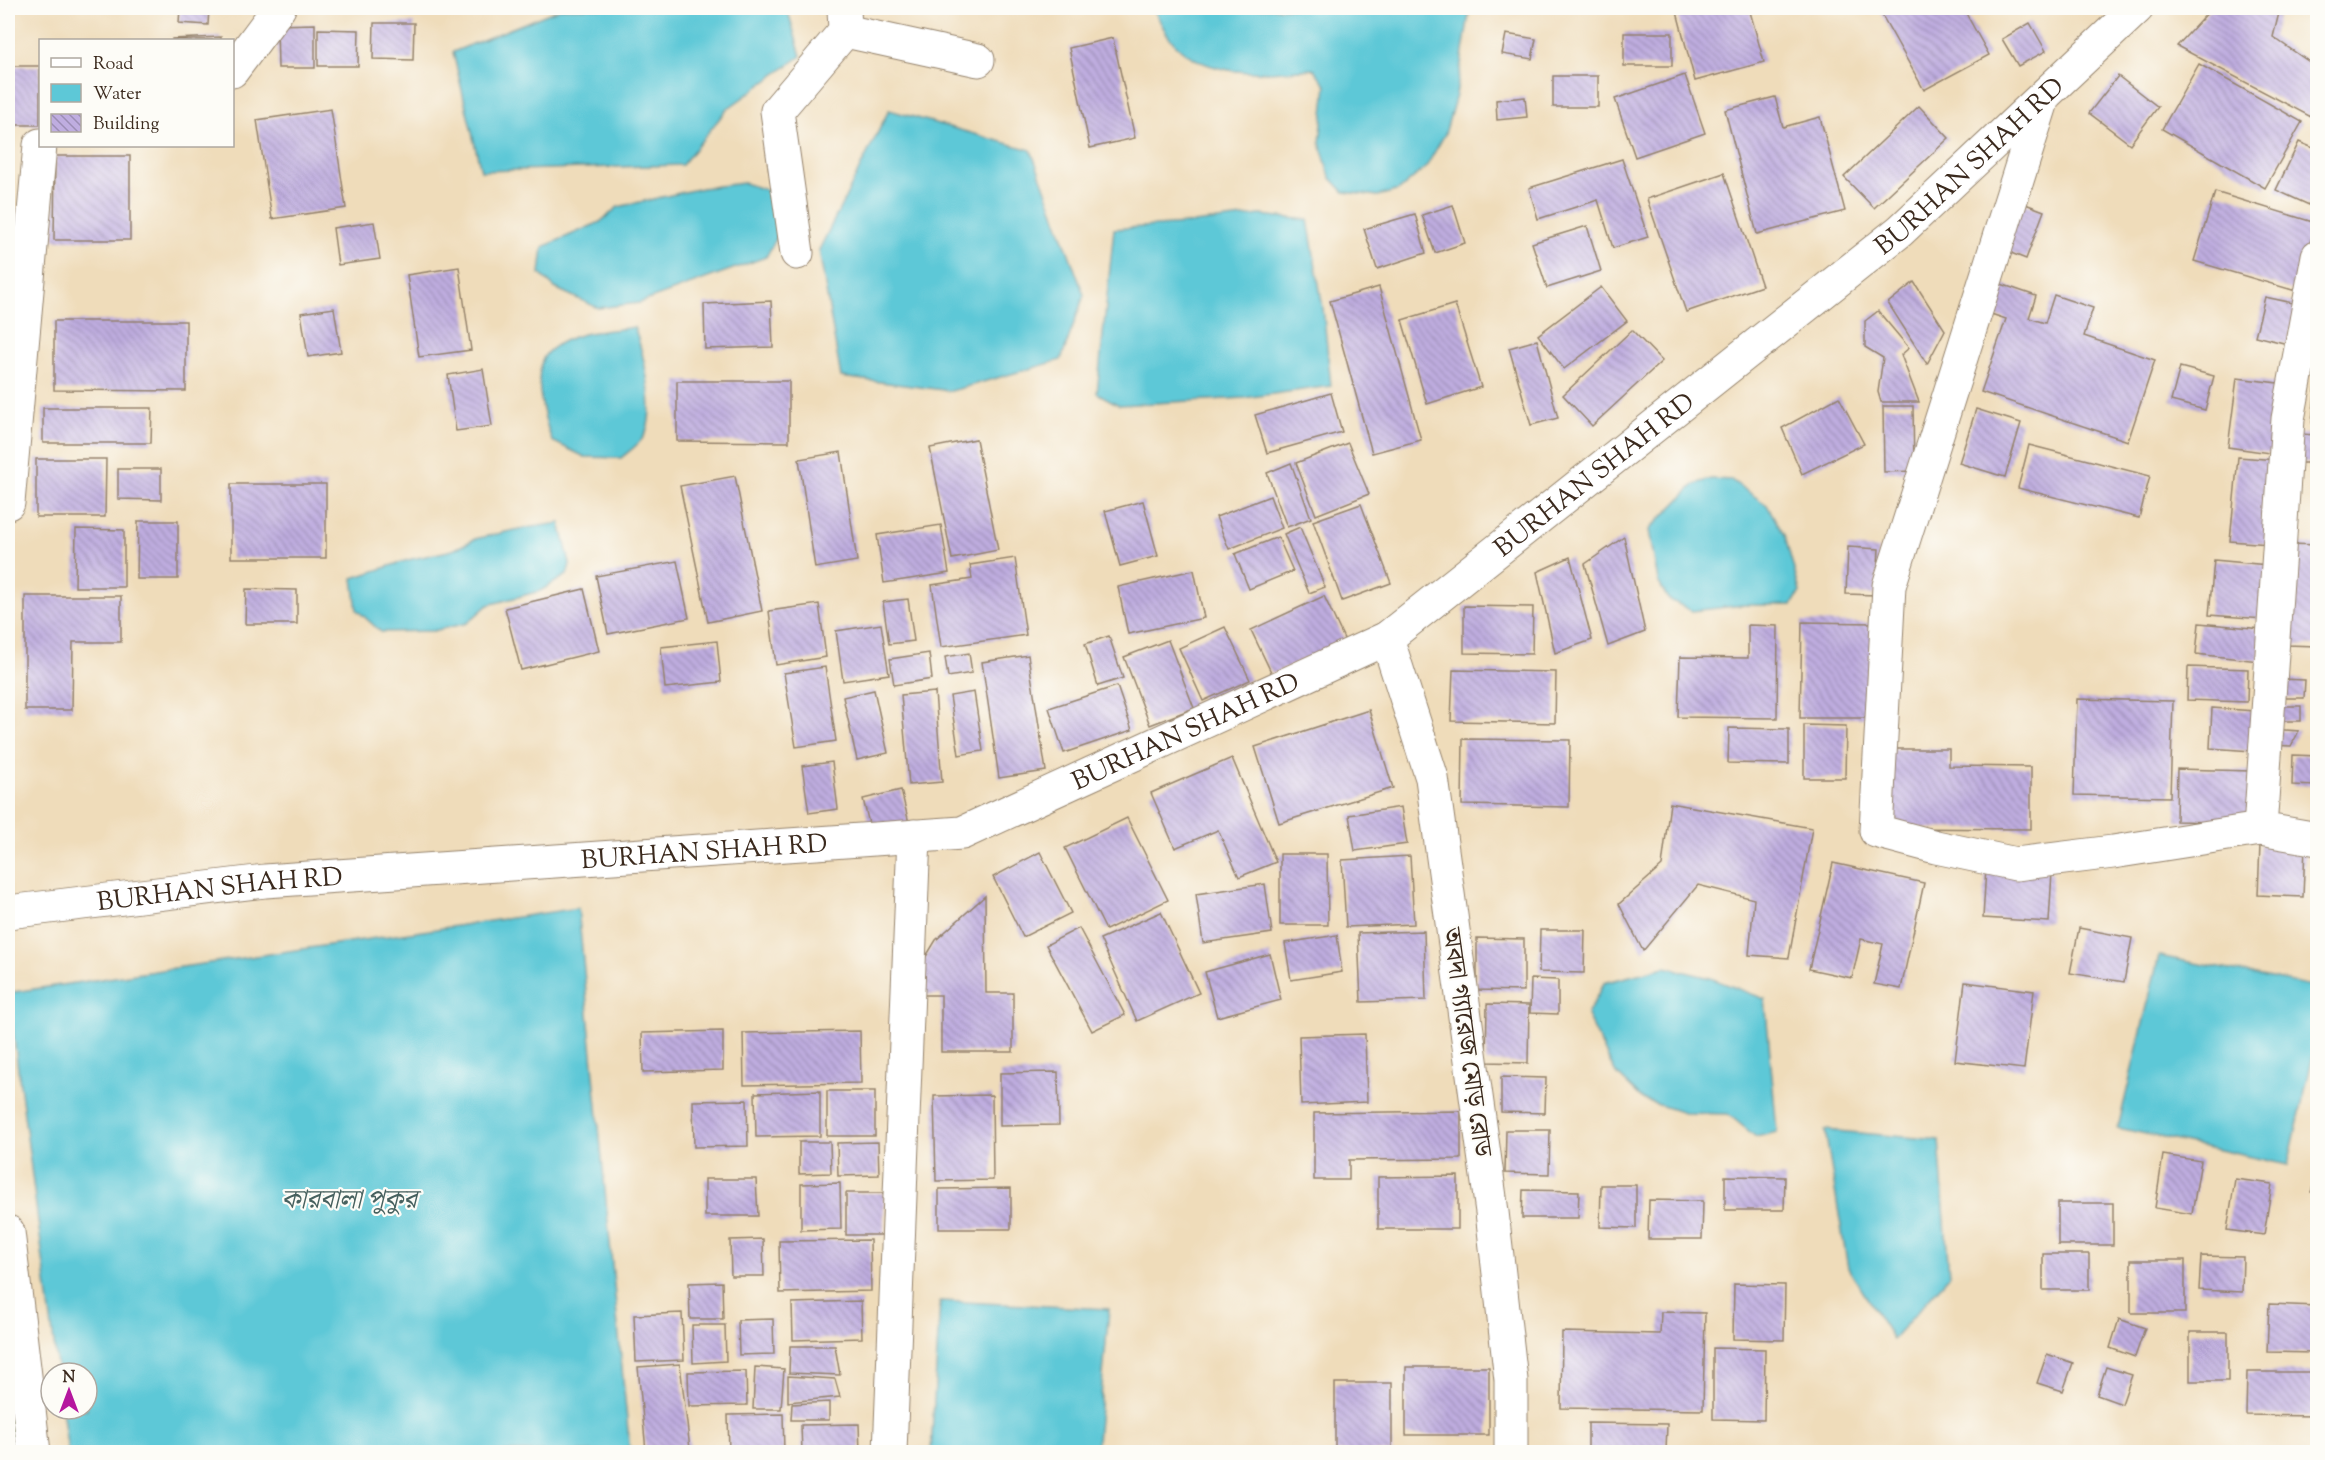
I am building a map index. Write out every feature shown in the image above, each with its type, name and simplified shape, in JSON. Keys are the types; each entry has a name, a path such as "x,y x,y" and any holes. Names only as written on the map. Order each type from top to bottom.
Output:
{"street":[{"path":"234,68 279,8"},
{"name":"BURHAN SHAH RD","path":"8,912 265,881 962,833 1387,638 1900,231 2136,8"},
{"path":"797,254 777,111 844,19 978,60"},
{"path":"2044,95 1889,586 1876,831 1936,847 2016,864 2113,852 2260,829 2318,839"},
{"path":"8,503 14,363 40,147"},
{"path":"2260,829 2288,419 2318,256"},
{"name":"অবদা গ্যারেজ মোড় রোড","path":"1387,638 1432,778 1493,1224 1511,1380 1511,1452"},
{"path":"890,1452 914,836"},
{"path":"8,1232 34,1452"}],"green space":[{"path":"8,1375 17,1452 8,1452"}],"water":[{"path":"562,8 787,8 801,56 727,109 682,165 481,171 453,52"},
{"path":"1153,8 1470,8 1456,95 1445,134 1426,167 1399,190 1378,196 1344,192 1330,177 1320,143 1326,85 1314,69 1241,72 1206,64 1190,56 1175,44"},
{"path":"889,110 1031,150 1084,295 1061,360 951,391 841,377 819,250"},
{"path":"744,183 779,194 785,223 766,257 639,303 598,308 555,288 540,274 543,247 600,222 618,207 702,188"},
{"path":"1260,215 1308,220 1323,308 1331,386 1244,398 1119,405 1097,393 1114,229 1186,224"},
{"path":"634,327 648,382 650,412 642,439 621,458 585,457 552,441 539,385 542,362 546,354 560,343 577,336"},
{"path":"1711,479 1731,480 1767,505 1785,537 1800,592 1792,605 1743,605 1692,611 1668,599 1658,581 1649,530 1695,484"},
{"path":"560,523 570,564 567,575 540,591 488,605 467,623 433,631 381,632 357,610 353,578 408,560 453,550 475,539"},
{"name":"কারবালা পুকুর","path":"578,908 630,1452 68,1452 64,1421 99,1421 99,1361 56,1361 8,993"},
{"path":"2159,956 2317,987 2317,1038 2288,1165 2118,1128"},
{"path":"1665,967 1710,978 1765,999 1777,1132 1756,1137 1728,1114 1684,1113 1644,1100 1615,1072 1587,1015 1604,983"},
{"path":"1825,1130 1939,1140 1949,1276 1893,1339 1848,1268"},
{"path":"940,1301 1109,1309 1096,1452 931,1452"}],"building":[{"path":"180,8 209,8 208,25 179,23"},
{"path":"1693,8 1749,8 1764,62 1695,81 1677,12"},
{"path":"1878,8 1963,8 1989,55 1924,90"},
{"path":"2212,8 2280,9 2273,37 2318,68 2318,111 2313,118 2177,46"},
{"path":"374,23 414,23 413,60 373,59"},
{"path":"2030,23 2046,51 2018,66 2002,39"},
{"path":"315,24 315,68 278,68 277,25"},
{"path":"318,29 359,30 358,66 318,66"},
{"path":"1624,33 1672,33 1672,66 1624,66"},
{"path":"1506,34 1536,39 1532,59 1502,54"},
{"path":"221,37 221,39 172,39"},
{"path":"1113,38 1135,138 1090,148 1069,48"},
{"path":"2199,64 2302,122 2265,188 2162,129"},
{"path":"8,66 39,66 39,125 8,125"},
{"path":"1685,75 1705,133 1635,157 1615,99"},
{"path":"1553,76 1598,76 1598,107 1553,107"},
{"path":"2118,76 2158,107 2130,144 2089,113"},
{"path":"1525,97 1527,117 1497,120 1496,100"},
{"path":"1775,97 1783,127 1820,117 1845,211 1757,234 1725,110"},
{"path":"1919,106 1949,138 1874,208 1844,177"},
{"path":"331,109 346,208 272,219 257,120"},
{"path":"2299,142 2318,150 2318,186 2309,205 2276,190"},
{"path":"55,156 130,156 130,240 54,240"},
{"path":"1622,159 1648,237 1613,248 1598,200 1538,219 1529,188"},
{"path":"1724,173 1762,286 1686,312 1647,199"},
{"path":"2215,192 2316,223 2296,291 2194,261"},
{"path":"2020,202 2044,211 2026,259 2001,249"},
{"path":"1453,205 1465,243 1435,253 1422,215"},
{"path":"1415,214 1426,253 1377,269 1364,229"},
{"path":"374,222 380,259 338,265 333,228"},
{"path":"1587,226 1601,271 1547,288 1532,243"},
{"path":"459,267 471,350 419,357 407,275"},
{"path":"1914,282 1945,330 1927,364 1888,303"},
{"path":"1998,283 2036,296 2029,318 2045,323 2054,295 2093,308 2084,336 2155,360 2128,441 1981,392 2006,319 1988,313"},
{"path":"1379,287 1421,440 1372,453 1330,301"},
{"path":"1601,287 1627,321 1564,369 1538,335"},
{"path":"2265,297 2298,304 2288,344 2255,336"},
{"path":"771,301 773,347 705,349 704,304"},
{"path":"1455,304 1481,387 1427,404 1402,320"},
{"path":"334,308 341,352 308,357 301,313"},
{"path":"1878,311 1909,348 1901,355 1919,402 1881,402 1878,392 1883,358 1865,347 1865,321"},
{"path":"54,321 186,321 186,391 54,390"},
{"path":"1632,330 1662,361 1592,426 1563,395"},
{"path":"1537,340 1558,418 1531,425 1509,348"},
{"path":"2180,367 2214,376 2205,410 2171,401"},
{"path":"483,369 492,426 456,431 448,375"},
{"path":"2237,378 2286,384 2276,454 2228,447"},
{"path":"677,381 789,381 789,442 677,441"},
{"path":"2316,383 2318,383 2318,424 2312,423"},
{"path":"1331,393 1342,432 1267,453 1255,415"},
{"path":"1839,397 1864,444 1802,474 1782,428"},
{"path":"1883,406 1913,406 1914,471 1884,472"},
{"path":"43,408 152,408 151,443 43,443"},
{"path":"1976,409 2021,423 2005,477 1959,463"},
{"path":"2298,434 2318,435 2318,463 2297,463"},
{"path":"976,439 998,550 952,559 930,448"},
{"path":"1348,443 1369,494 1316,515 1296,463"},
{"path":"2029,445 2150,476 2139,518 2018,488"},
{"path":"841,452 857,561 815,568 799,459"},
{"path":"2238,457 2277,460 2269,544 2230,541"},
{"path":"36,459 106,459 105,517 36,517"},
{"path":"1291,463 1311,518 1287,527 1267,473"},
{"path":"118,469 161,469 161,500 118,499"},
{"path":"735,476 762,611 708,622 680,486"},
{"path":"231,484 326,484 326,558 231,558"},
{"path":"1270,496 1282,528 1229,549 1216,517"},
{"path":"1143,501 1158,556 1120,566 1105,511"},
{"path":"1361,504 1391,583 1342,601 1313,521"},
{"path":"138,521 178,521 178,579 137,579"},
{"path":"941,525 949,573 884,583 877,535"},
{"path":"1300,527 1325,587 1309,593 1284,534"},
{"path":"76,529 124,530 124,587 75,587"},
{"path":"1278,537 1293,571 1249,589 1235,554"},
{"path":"1624,537 1645,632 1608,646 1585,564"},
{"path":"2289,544 2318,545 2318,646 2286,645"},
{"path":"1848,547 1879,549 1876,595 1846,594"},
{"path":"1570,557 1592,640 1555,653 1537,572"},
{"path":"1015,558 1026,635 941,647 932,585 972,579 970,565"},
{"path":"2214,560 2268,565 2264,619 2209,615"},
{"path":"677,561 689,618 608,634 596,576"},
{"path":"1194,570 1204,618 1128,634 1118,587"},
{"path":"246,589 297,590 297,624 245,624"},
{"path":"584,589 599,651 521,670 505,608"},
{"path":"25,596 121,596 121,642 73,642 72,710 25,710"},
{"path":"1324,596 1345,641 1272,674 1251,630"},
{"path":"908,599 914,641 889,644 883,602"},
{"path":"819,604 826,657 776,665 769,611"},
{"path":"1464,606 1533,607 1532,654 1464,653"},
{"path":"1802,622 1874,623 1873,718 1800,718"},
{"path":"2199,623 2262,629 2259,661 2196,654"},
{"path":"881,624 889,674 843,681 836,631"},
{"path":"1748,625 1778,626 1777,718 1678,717 1680,657 1748,658"},
{"path":"1225,627 1250,680 1203,701 1179,648"},
{"path":"1109,636 1123,678 1098,686 1085,644"},
{"path":"1168,640 1194,708 1150,725 1124,657"},
{"path":"717,641 721,682 665,688 661,647"},
{"path":"929,653 932,679 894,685 890,659"},
{"path":"969,653 972,673 948,677 945,657"},
{"path":"1028,655 1046,771 999,778 982,662"},
{"path":"825,667 836,741 796,747 784,673"},
{"path":"2188,667 2248,669 2247,702 2187,700"},
{"path":"1453,670 1556,672 1555,723 1451,721"},
{"path":"2276,679 2305,680 2304,698 2275,698"},
{"path":"1117,686 1132,730 1064,753 1049,708"},
{"path":"874,690 888,753 857,760 843,697"},
{"path":"935,692 942,782 909,785 901,695"},
{"path":"974,692 983,751 959,755 950,696"},
{"path":"2077,699 2173,701 2170,797 2074,795"},
{"path":"2275,706 2301,706 2301,721 2275,721"},
{"path":"2212,708 2255,711 2252,751 2210,748"},
{"path":"1369,710 1393,788 1279,823 1255,747"},
{"path":"1804,725 1846,726 1845,778 1804,778"},
{"path":"1729,728 1789,729 1789,764 1728,763"},
{"path":"2271,729 2299,731 2291,746 2271,745"},
{"path":"1463,739 1570,740 1569,807 1462,805"},
{"path":"1888,749 1949,749 1949,766 2031,767 2031,829 1886,828"},
{"path":"2293,755 2318,756 2318,786 2292,785"},
{"path":"1232,758 1276,862 1239,877 1218,830 1175,848 1151,793"},
{"path":"832,762 838,809 809,813 802,766"},
{"path":"2177,769 2251,771 2250,823 2176,821"},
{"path":"901,790 909,823 871,832 863,799"},
{"path":"1670,803 1812,828 1789,958 1749,955 1754,899 1698,885 1643,951 1619,904 1662,866"},
{"path":"1401,807 1407,844 1355,851 1349,815"},
{"path":"1127,818 1168,900 1106,930 1065,848"},
{"path":"2260,844 2305,846 2303,897 2258,895"},
{"path":"1040,852 1071,913 1023,937 993,877"},
{"path":"1280,854 1327,854 1328,925 1280,925"},
{"path":"1410,856 1414,924 1346,927 1342,860"},
{"path":"1833,863 1924,883 1901,989 1874,984 1883,944 1861,939 1852,978 1809,969"},
{"path":"1986,868 2052,872 2049,922 1983,918"},
{"path":"1265,884 1272,933 1203,943 1196,894"},
{"path":"985,896 986,993 1013,993 1013,1052 941,1052 941,995 916,995 919,968 936,940"},
{"path":"1161,912 1199,993 1137,1021 1100,939"},
{"path":"1079,928 1125,1015 1092,1031 1046,945"},
{"path":"2079,928 2132,938 2124,982 2070,973"},
{"path":"1540,930 1585,930 1584,973 1539,972"},
{"path":"1424,931 1426,1000 1361,1002 1358,933"},
{"path":"1337,935 1342,972 1291,980 1285,943"},
{"path":"1477,938 1524,939 1524,991 1477,990"},
{"path":"1270,954 1281,1000 1217,1017 1205,972"},
{"path":"1531,979 1558,980 1558,1014 1530,1013"},
{"path":"1965,982 2034,991 2024,1069 1955,1061"},
{"path":"1487,1004 1529,1005 1528,1063 1486,1062"},
{"path":"723,1031 723,1070 643,1072 642,1033"},
{"path":"860,1031 861,1083 744,1085 743,1033"},
{"path":"1365,1034 1367,1102 1301,1105 1299,1036"},
{"path":"1058,1072 1059,1125 1000,1126 1000,1073"},
{"path":"1501,1077 1546,1078 1545,1113 1501,1112"},
{"path":"820,1091 820,1136 756,1137 755,1093"},
{"path":"827,1091 875,1091 875,1136 827,1136"},
{"path":"992,1095 993,1180 936,1181 934,1096"},
{"path":"747,1100 748,1146 694,1147 693,1101"},
{"path":"1461,1111 1461,1159 1349,1160 1349,1180 1314,1180 1314,1113"},
{"path":"1506,1130 1550,1130 1549,1174 1505,1173"},
{"path":"799,1142 830,1142 831,1173 799,1174"},
{"path":"878,1142 879,1175 838,1176 837,1143"},
{"path":"2163,1155 2201,1161 2192,1214 2155,1208"},
{"path":"2318,1174 2318,1194 2311,1192"},
{"path":"1458,1176 1458,1229 1378,1229 1378,1177"},
{"path":"1725,1176 1785,1177 1784,1210 1725,1210"},
{"path":"705,1179 756,1179 758,1216 705,1216"},
{"path":"2235,1179 2272,1184 2264,1235 2227,1230"},
{"path":"840,1183 841,1229 801,1230 801,1184"},
{"path":"1601,1185 1636,1185 1636,1228 1600,1227"},
{"path":"1011,1188 1011,1229 939,1229 939,1189"},
{"path":"1523,1190 1579,1191 1578,1218 1522,1218"},
{"path":"846,1193 884,1193 884,1235 846,1235"},
{"path":"1649,1200 1703,1201 1702,1239 1648,1239"},
{"path":"2058,1203 2113,1203 2113,1245 2058,1245"},
{"path":"763,1239 764,1276 731,1276 730,1240"},
{"path":"870,1240 871,1291 780,1293 779,1241"},
{"path":"2043,1254 2089,1254 2089,1290 2043,1290"},
{"path":"2201,1256 2243,1257 2242,1292 2199,1290"},
{"path":"2131,1260 2185,1260 2185,1313 2131,1313"},
{"path":"722,1282 723,1319 690,1319 689,1283"},
{"path":"1734,1284 1785,1285 1784,1340 1733,1339"},
{"path":"861,1301 862,1338 793,1340 792,1303"},
{"path":"2269,1304 2316,1306 2314,1353 2267,1352"},
{"path":"1661,1312 1705,1313 1703,1410 1561,1408 1562,1332 1660,1334"},
{"path":"682,1313 684,1360 636,1362 634,1315"},
{"path":"773,1319 774,1354 739,1355 738,1320"},
{"path":"2119,1319 2145,1328 2135,1357 2110,1348"},
{"path":"692,1325 725,1325 726,1361 693,1363"},
{"path":"2190,1332 2228,1332 2228,1381 2190,1381"},
{"path":"790,1346 835,1346 840,1375 789,1373"},
{"path":"1713,1348 1765,1349 1764,1420 1713,1419"},
{"path":"2047,1354 2073,1363 2063,1391 2037,1383"},
{"path":"680,1364 690,1449 646,1451 638,1367"},
{"path":"755,1367 784,1369 781,1409 753,1409"},
{"path":"1406,1367 1489,1367 1489,1435 1406,1435"},
{"path":"2106,1367 2132,1375 2122,1404 2097,1395"},
{"path":"746,1371 747,1405 689,1406 688,1372"},
{"path":"2247,1372 2318,1372 2318,1416 2246,1415"},
{"path":"788,1376 835,1379 840,1397 788,1402"},
{"path":"1335,1383 1392,1383 1392,1452 1335,1452"},
{"path":"829,1402 829,1420 791,1420 792,1404"},
{"path":"783,1414 784,1452 729,1452 728,1415"},
{"path":"1588,1423 1667,1424 1666,1452 1588,1452"},
{"path":"859,1424 860,1452 802,1452 801,1425"},
{"path":"1740,1450 1768,1450 1768,1452 1740,1452"}]}
